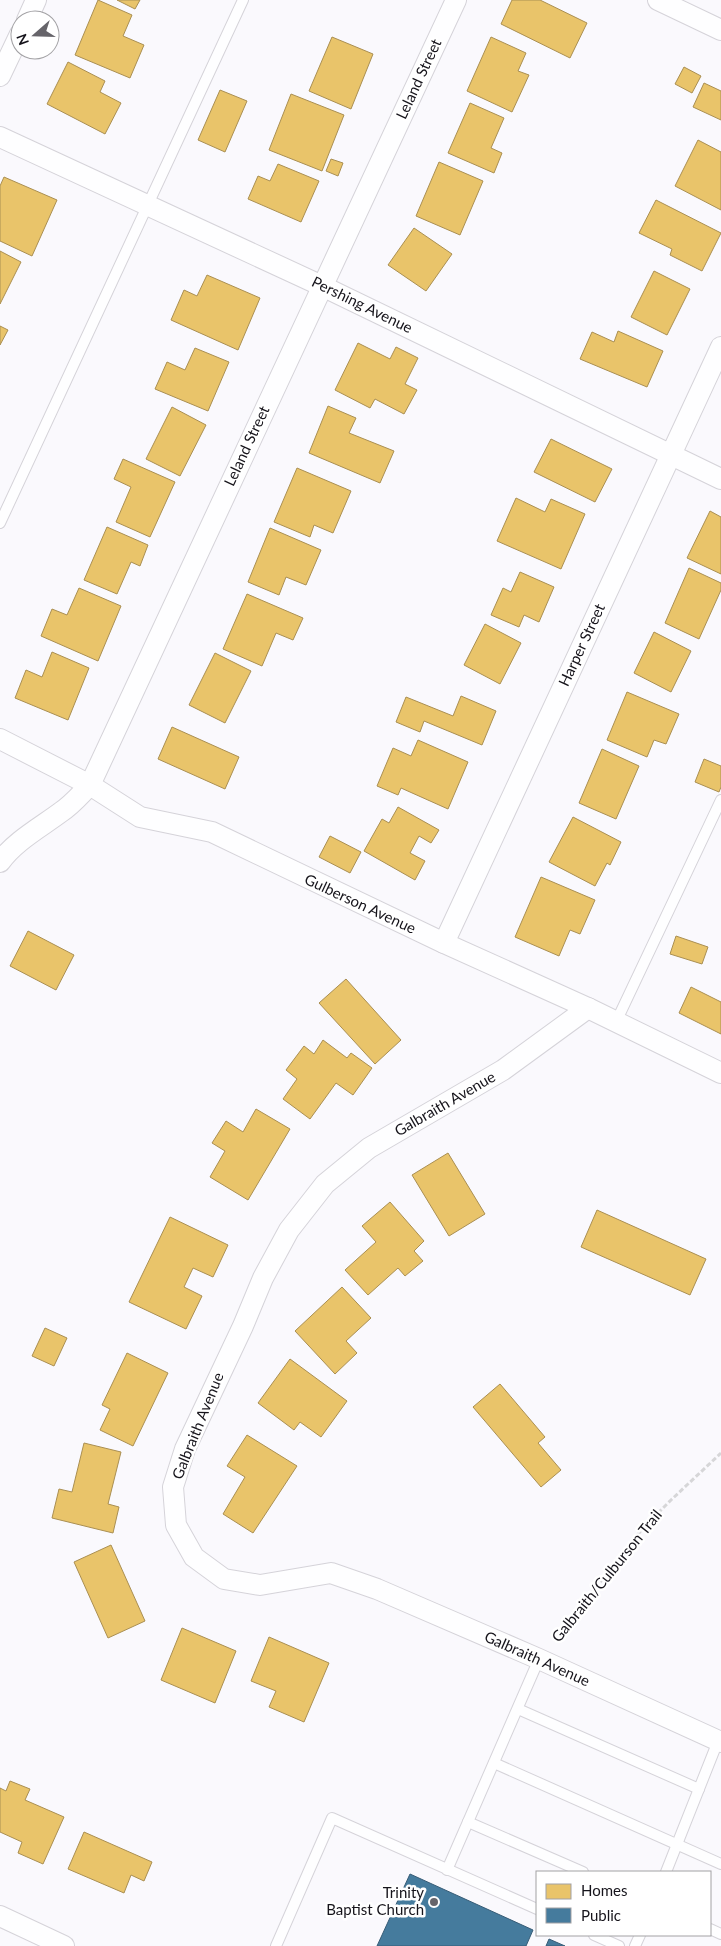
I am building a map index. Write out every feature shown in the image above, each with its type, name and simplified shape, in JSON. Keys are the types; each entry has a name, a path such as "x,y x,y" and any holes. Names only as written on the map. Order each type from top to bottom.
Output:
{"street":[{"name":"Leland Street","path":"0,862 6,854 44,823 63,811 90,784 456,0"},
{"path":"658,0 721,30"},
{"path":"0,76 10,55"},
{"name":"Pershing Avenue","path":"0,136 322,286 721,479"},
{"name":"Harper Street","path":"444,943 721,347"},
{"name":"Gulberson Avenue","path":"0,739 90,784 140,818 212,832 444,943 588,1008 721,1073"},
{"name":"Galbraith Avenue","path":"588,1008 503,1070 369,1148 325,1184 289,1230 263,1278 186,1449 173,1487 176,1525 194,1558 224,1579 260,1585 331,1573 377,1589 540,1659 719,1741"},
{"path":"0,1916 64,1946"}],"lane":[{"path":"0,522 243,0"},
{"path":"616,1022 721,800"},
{"path":"447,1870 540,1659"},
{"path":"518,1709 699,1790"},
{"path":"666,1871 719,1741"},
{"path":"494,1763 721,1864"},
{"path":"276,1946 332,1818 536,1910"},
{"path":"468,1822 567,1869"},
{"path":"596,1936 619,1946"}],"path":[{"name":"Galbraith/Culburson Trail","path":"540,1659 643,1528 721,1453"}],"building: Homes":[{"path":"98,0 132,15 123,36 144,45 130,78 75,55"},
{"path":"117,0 140,0 135,9"},
{"path":"512,0 540,0 587,23 570,58 501,24"},
{"path":"332,37 373,54 351,109 309,91"},
{"path":"491,37 526,53 518,71 529,75 512,112 467,91"},
{"path":"68,62 105,81 100,92 121,103 105,134 47,104"},
{"path":"684,67 701,76 692,93 675,84"},
{"path":"704,83 721,91 721,120 693,107"},
{"path":"220,90 247,101 225,152 198,140"},
{"path":"291,94 344,115 322,171 269,150"},
{"path":"470,103 504,118 491,148 502,153 494,173 448,153"},
{"path":"698,140 721,152 721,210 675,186"},
{"path":"331,159 343,163 338,176 326,171"},
{"path":"439,162 483,181 460,235 416,216"},
{"path":"278,164 319,181 301,222 248,199 258,176 270,181"},
{"path":"4,177 57,200 32,256 0,241 0,186"},
{"path":"656,200 721,233 702,271 670,255 672,249 639,233"},
{"path":"414,228 452,254 426,291 388,265"},
{"path":"0,251 21,262 0,304"},
{"path":"654,271 690,289 667,335 631,317"},
{"path":"207,275 260,298 238,350 171,320 184,290 197,296"},
{"path":"0,326 8,330 0,345"},
{"path":"618,331 663,351 647,387 580,359 592,332 614,342"},
{"path":"358,343 390,359 396,347 418,358 405,384 417,390 404,414 375,399 370,408 335,390"},
{"path":"195,348 229,362 208,411 155,389 167,362 185,370"},
{"path":"328,406 356,418 349,433 394,451 380,483 309,453"},
{"path":"172,407 206,425 180,476 146,459"},
{"path":"551,439 612,469 595,502 534,472"},
{"path":"123,459 175,482 150,537 116,522 131,487 114,479"},
{"path":"297,468 351,491 333,533 314,525 310,537 274,522"},
{"path":"516,498 545,512 551,499 585,514 561,569 497,541"},
{"path":"710,511 721,517 721,574 687,558"},
{"path":"107,527 148,545 140,566 131,562 117,594 84,580"},
{"path":"270,528 321,550 306,585 286,577 279,595 248,582"},
{"path":"689,568 721,583 721,590 699,639 665,623"},
{"path":"520,572 554,587 539,622 524,615 519,627 491,615 503,588 511,592"},
{"path":"79,588 121,606 98,661 41,636 52,609 67,615"},
{"path":"247,594 303,618 293,640 276,633 262,666 223,649"},
{"path":"485,624 521,643 500,684 464,665"},
{"path":"654,632 691,651 671,692 634,673"},
{"path":"52,652 89,668 68,720 15,698 26,670 42,677"},
{"path":"215,653 251,671 225,723 189,705"},
{"path":"627,692 679,714 666,744 654,740 647,757 607,740"},
{"path":"461,696 496,711 482,745 424,721 420,732 396,722 406,697 453,716"},
{"path":"172,727 239,757 225,789 158,759"},
{"path":"418,740 468,762 448,809 401,788 398,795 377,786 393,748 411,756"},
{"path":"602,749 639,766 616,819 579,803"},
{"path":"704,759 721,766 721,787 719,792 695,782"},
{"path":"398,807 439,830 431,843 419,836 410,853 425,861 415,880 364,851 382,819 389,823"},
{"path":"573,817 621,842 610,865 607,863 595,886 549,862"},
{"path":"330,836 361,852 350,873 319,857"},
{"path":"541,877 595,900 580,934 570,930 559,956 515,937"},
{"path":"28,931 74,955 56,990 10,966"},
{"path":"676,936 708,947 702,964 670,954"},
{"path":"346,979 401,1040 375,1064 319,1003"},
{"path":"691,987 721,1002 721,1034 679,1013"},
{"path":"323,1040 347,1058 351,1053 372,1068 353,1095 336,1083 310,1119 283,1099 297,1079 286,1070 304,1046 314,1054"},
{"path":"256,1109 290,1129 248,1200 210,1177 225,1151 212,1143 226,1121 243,1132"},
{"path":"448,1153 485,1214 449,1236 412,1175"},
{"path":"390,1202 424,1241 414,1251 423,1261 405,1276 398,1268 368,1295 345,1270 376,1242 362,1226"},
{"path":"597,1210 706,1259 690,1295 581,1247"},
{"path":"170,1217 228,1245 213,1277 193,1268 184,1287 202,1296 186,1329 129,1302"},
{"path":"342,1287 371,1318 346,1341 357,1353 335,1374 295,1331"},
{"path":"45,1328 67,1338 54,1366 32,1356"},
{"path":"127,1353 168,1373 133,1446 100,1430 110,1409 102,1405"},
{"path":"290,1359 347,1401 321,1437 300,1422 294,1430 258,1403"},
{"path":"500,1384 545,1437 538,1443 561,1470 541,1487 473,1407"},
{"path":"247,1435 297,1466 253,1533 223,1514 245,1477 227,1466"},
{"path":"84,1443 121,1452 108,1504 119,1507 113,1533 52,1518 59,1489 72,1492"},
{"path":"111,1545 145,1621 108,1638 74,1562"},
{"path":"182,1628 236,1651 215,1703 161,1680"},
{"path":"269,1637 329,1663 304,1722 269,1707 276,1691 251,1681"},
{"path":"10,1781 30,1789 25,1800 64,1817 43,1864 18,1853 22,1842 0,1832 0,1788 6,1791"},
{"path":"84,1832 152,1862 144,1881 131,1875 124,1893 68,1869"}],"building: Public":[{"name":"Trinity Baptist Church","path":"410,1874 533,1930 526,1946 377,1946"},
{"path":"549,1939 565,1946 546,1946"}],"place":[{"name":"Trinity Baptist Church","path":"434,1902"}]}
